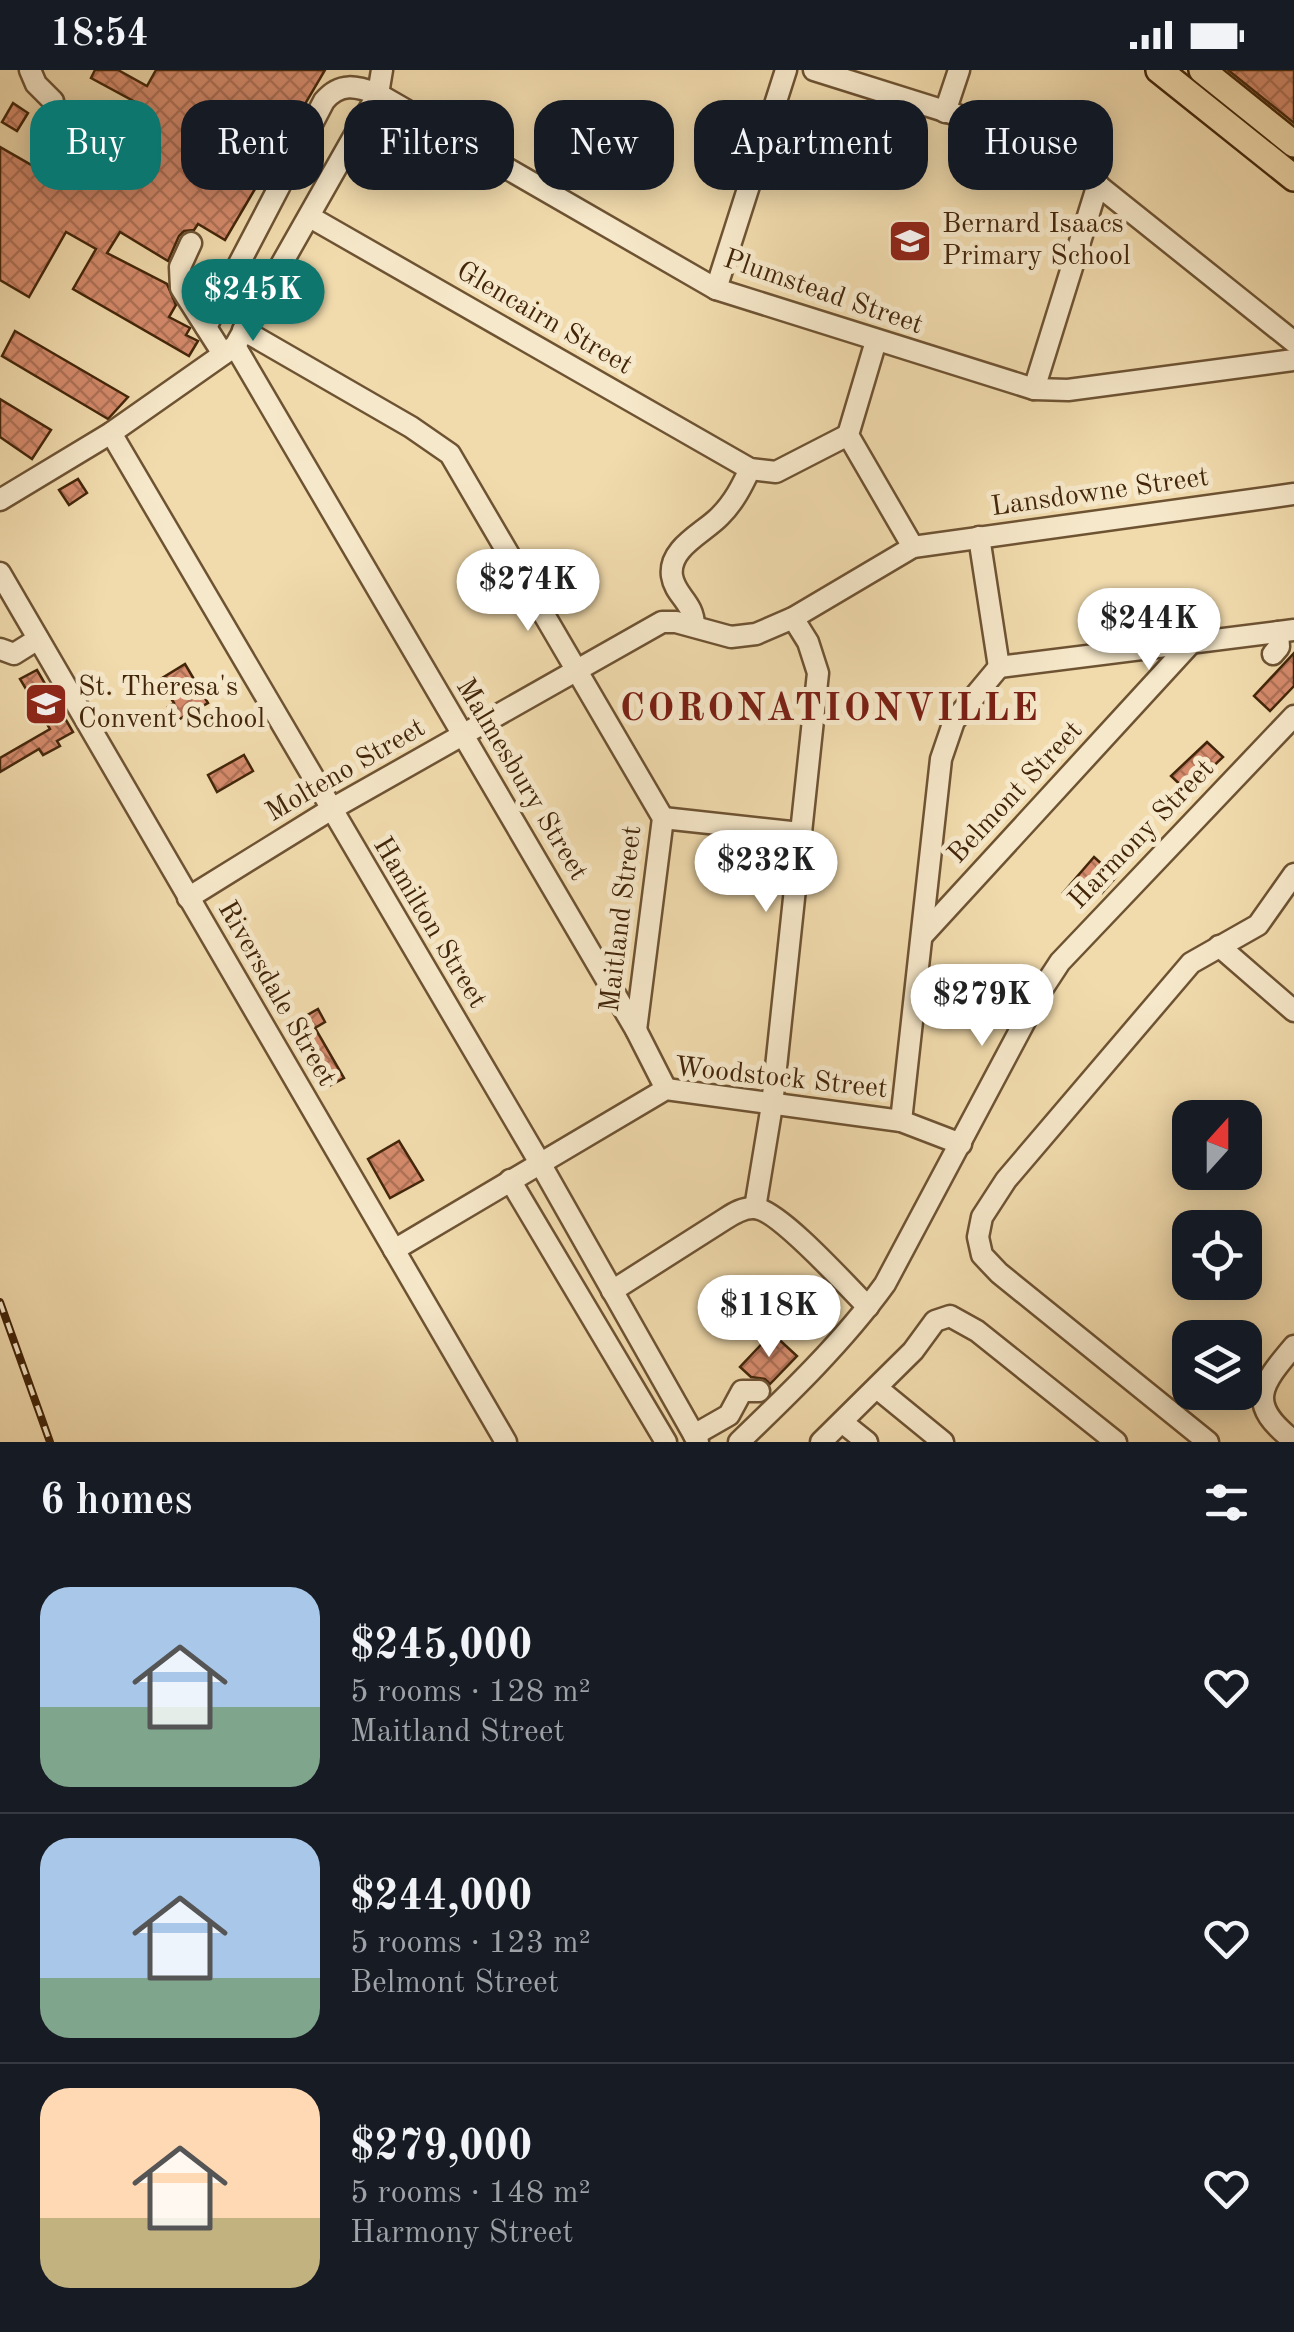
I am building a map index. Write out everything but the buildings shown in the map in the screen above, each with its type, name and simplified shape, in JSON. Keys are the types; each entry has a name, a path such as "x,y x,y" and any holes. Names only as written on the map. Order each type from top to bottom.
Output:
{"main road":[{"path":"1159,70 1294,178"},
{"path":"1202,70 1292,140"}],"street":[{"path":"30,70 36,84 52,100"},
{"path":"0,500 111,433 233,343 310,217 378,94 382,70"},
{"path":"716,289 786,70"},
{"path":"814,70 948,113"},
{"path":"945,112 959,70"},
{"path":"1171,70 1294,168"},
{"path":"1185,70 1292,140"},
{"path":"206,327 324,101 339,87 351,86 378,94"},
{"name":"Plumstead Street","path":"378,94 716,289 1034,388 1068,390 1294,360"},
{"path":"1034,388 1096,190"},
{"path":"1105,190 1294,342"},
{"name":"Glencairn Street","path":"310,217 750,468"},
{"name":"Malmesbury Street","path":"192,243 178,276 181,288 206,327 233,343 256,380 636,1030 666,1089"},
{"path":"694,626 694,612 672,578 674,562 686,545 736,498 750,468 776,472 848,435 876,341"},
{"name":"Maitland Street","path":"233,343 286,355 450,454 577,668 664,818 636,1030"},
{"path":"256,380 269,362 286,355"},
{"name":"Hamilton Street","path":"111,433 540,1162 696,1439"},
{"path":"848,435 913,547"},
{"name":"Lansdowne Street","path":"913,547 1294,494"},
{"path":"980,538 999,667"},
{"name":"Molteno Street","path":"188,898 330,810 662,622 731,637 756,634 794,618 913,547"},
{"name":"Riversdale Street","path":"0,573 506,1442"},
{"path":"755,1208 772,1105 818,673 808,642 794,618"},
{"path":"902,1120 946,738 954,721 999,667 1286,631"},
{"path":"1273,654 1286,631"},
{"path":"0,649 14,654 38,639"},
{"name":"Belmont Street","path":"922,936 1191,642"},
{"name":"Harmony Street","path":"739,1442 794,1390 884,1284 1060,962 1294,716"},
{"path":"664,818 800,833"},
{"path":"1208,1442 999,1273 982,1255 978,1237 982,1217 1006,1180 1158,998 1191,963 1258,924 1294,874"},
{"path":"1219,946 1294,1012"},
{"name":"Woodstock Street","path":"394,1250 666,1089 902,1120 961,1144"},
{"path":"510,1180 666,1442"},
{"path":"612,1291 725,1218 755,1208 782,1222 868,1307"},
{"path":"821,1442 913,1350 935,1321 950,1316 977,1332 1116,1442"},
{"path":"1294,1346 1264,1384 1261,1402 1274,1425 1294,1441"},
{"path":"877,1388 943,1442"},
{"path":"696,1439 729,1415 742,1391 759,1390"},
{"path":"842,1422 867,1442"}],"railway":[{"path":"0,1302 50,1442"}],"place":[{"name":"Bernard Isaacs Primary School","path":"910,241"},
{"name":"St. Theresa's Convent School","path":"46,704"}],"district":[{"name":"CORONATIONVILLE","path":"830,710"}]}
